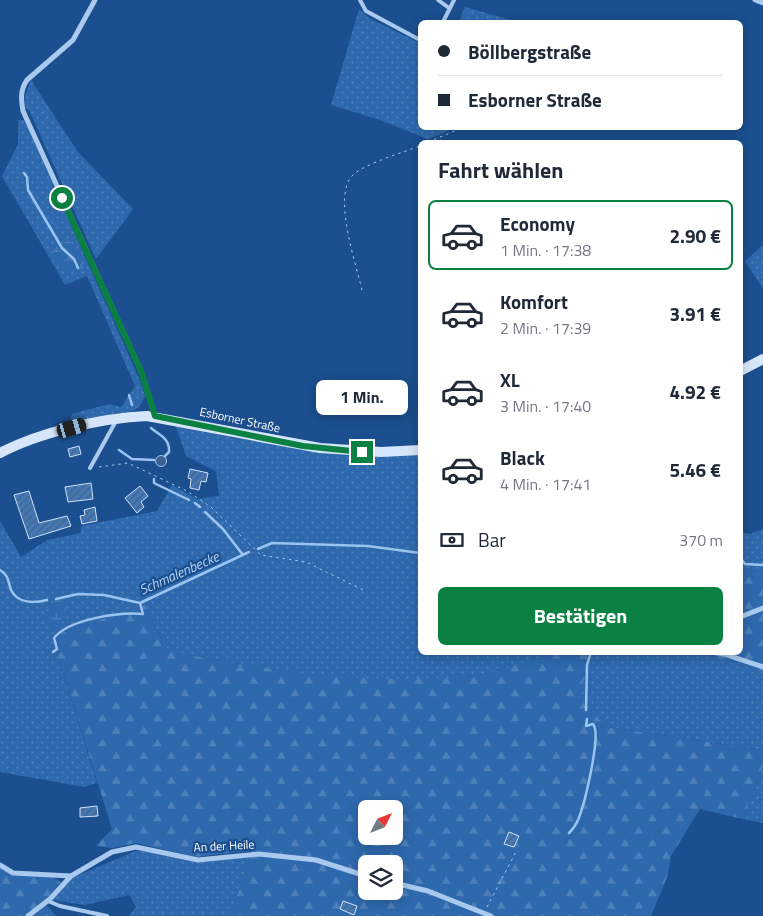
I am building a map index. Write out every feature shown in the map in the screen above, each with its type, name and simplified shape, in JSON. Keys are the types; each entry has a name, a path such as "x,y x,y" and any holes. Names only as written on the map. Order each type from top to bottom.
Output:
{"main road":[{"path":"743,369 763,359"},
{"name":"Esborner Straße","path":"0,453 59,431 119,417 155,416 328,449 381,452 418,450"}],"street":[{"path":"95,0 73,40 27,80 22,87 23,111 141,371 155,416"},
{"path":"755,0 763,3"},
{"path":"743,616 763,608"},
{"path":"727,655 763,667"},
{"name":"An der Heile","path":"28,916 48,901 71,876 112,852 136,846 198,860 259,854 316,860 358,873"},
{"path":"0,865 13,873 71,876"},
{"path":"403,885 428,891 490,916"}],"lane":[{"path":"360,0 366,11 418,39"},
{"path":"438,0 449,8"},
{"path":"445,20 454,0"},
{"path":"90,468 119,417"},
{"path":"48,901 60,906 107,916"}],"path":[{"path":"433,140 457,130"},
{"path":"362,290 344,211 345,189 353,175 418,147"},
{"path":"90,468 128,463 187,491 211,507 261,555 306,562 362,590"},
{"path":"484,914 517,850"}],"green space":[{"path":"465,7 511,20 460,20"},
{"path":"359,9 370,19 418,42 418,130 450,130 428,139 380,120 331,105"},
{"path":"31,80 78,152 133,209 96,259 29,110 25,108 25,96"},
{"path":"18,120 24,120 28,128 141,383 145,396 140,406 133,411 69,423 72,414 109,404 121,407 135,386 87,276 65,285 2,176 18,144"},
{"path":"70,241 84,269 78,268 66,273 52,252 59,244"},
{"path":"763,245 763,289 745,261"},
{"path":"175,424 234,438 285,445 418,453 418,655 558,655 485,674 435,680 396,681 319,676 167,651 145,605 52,636 97,783 84,787 0,772 0,521 21,557 47,540 81,533 81,526 157,511 172,485 197,499 219,496 216,471 186,456"},
{"path":"763,529 763,571 756,572 743,568 743,533 750,534"},
{"path":"743,568 756,572 763,571 763,672 709,655 743,655"},
{"path":"69,596 60,630 49,633 44,619 47,608 56,601"},
{"path":"145,605 167,651 233,663 332,676 398,679 463,677 488,673 552,655 596,656 576,696 607,727 763,750 763,767 742,819 700,809 671,856 668,875 651,916 230,916 252,851 194,857 136,843 112,848 96,846 112,829 52,636"},
{"path":"590,655 709,655 763,672 763,750 607,727 576,696 595,657"},
{"path":"763,767 763,823 742,819"},
{"path":"138,850 197,862 251,857 230,916 129,916 136,907 129,895 85,905 52,900 72,878"},
{"path":"0,867 14,876 51,876 61,882 44,902 56,916 0,916"}],"water":[{"path":"161,455 167,461 161,467 155,461"}],"building":[{"path":"79,446 81,454 70,457 68,449"},
{"path":"190,469 208,473 206,482 201,481 199,490 190,488 191,479 188,478"},
{"path":"91,483 93,499 68,502 65,487"},
{"path":"140,486 148,496 141,502 144,507 137,513 125,498"},
{"path":"29,491 39,523 67,516 71,526 29,539 14,495"},
{"path":"95,507 97,521 82,524 80,516 85,515 84,510"},
{"path":"97,806 98,816 80,817 80,808"},
{"path":"509,832 519,836 514,847 504,844"},
{"path":"343,901 357,906 354,915 340,909"}],"waterway":[{"path":"24,173 27,177 28,190 62,248 74,259 78,268"},
{"path":"129,395 132,405"},
{"path":"151,428 168,443 169,452 165,456"},
{"path":"119,450 132,459 154,460"},
{"path":"154,479 154,483 189,500"},
{"path":"195,503 200,507"},
{"path":"205,512 223,529 243,555"},
{"name":"Schmalenbecke","path":"258,549 272,543 368,546 418,553"},
{"name":"Schmalenbecke","path":"56,599 78,594 104,595 140,603 249,552"},
{"name":"Schmalenbecke","path":"743,561 745,564 763,565"},
{"name":"Schmalenbecke","path":"0,570 7,576 11,590 18,598 32,602 47,600"},
{"path":"53,652 57,649 54,638 61,631 95,618 121,614 143,614 140,603"},
{"path":"586,710 587,665 590,655"},
{"path":"569,833 576,824 581,812 594,755 595,730 593,724 586,726 587,719"}],"route":[{"path":"62,198 141,371 155,416 303,446 362,452"}]}
